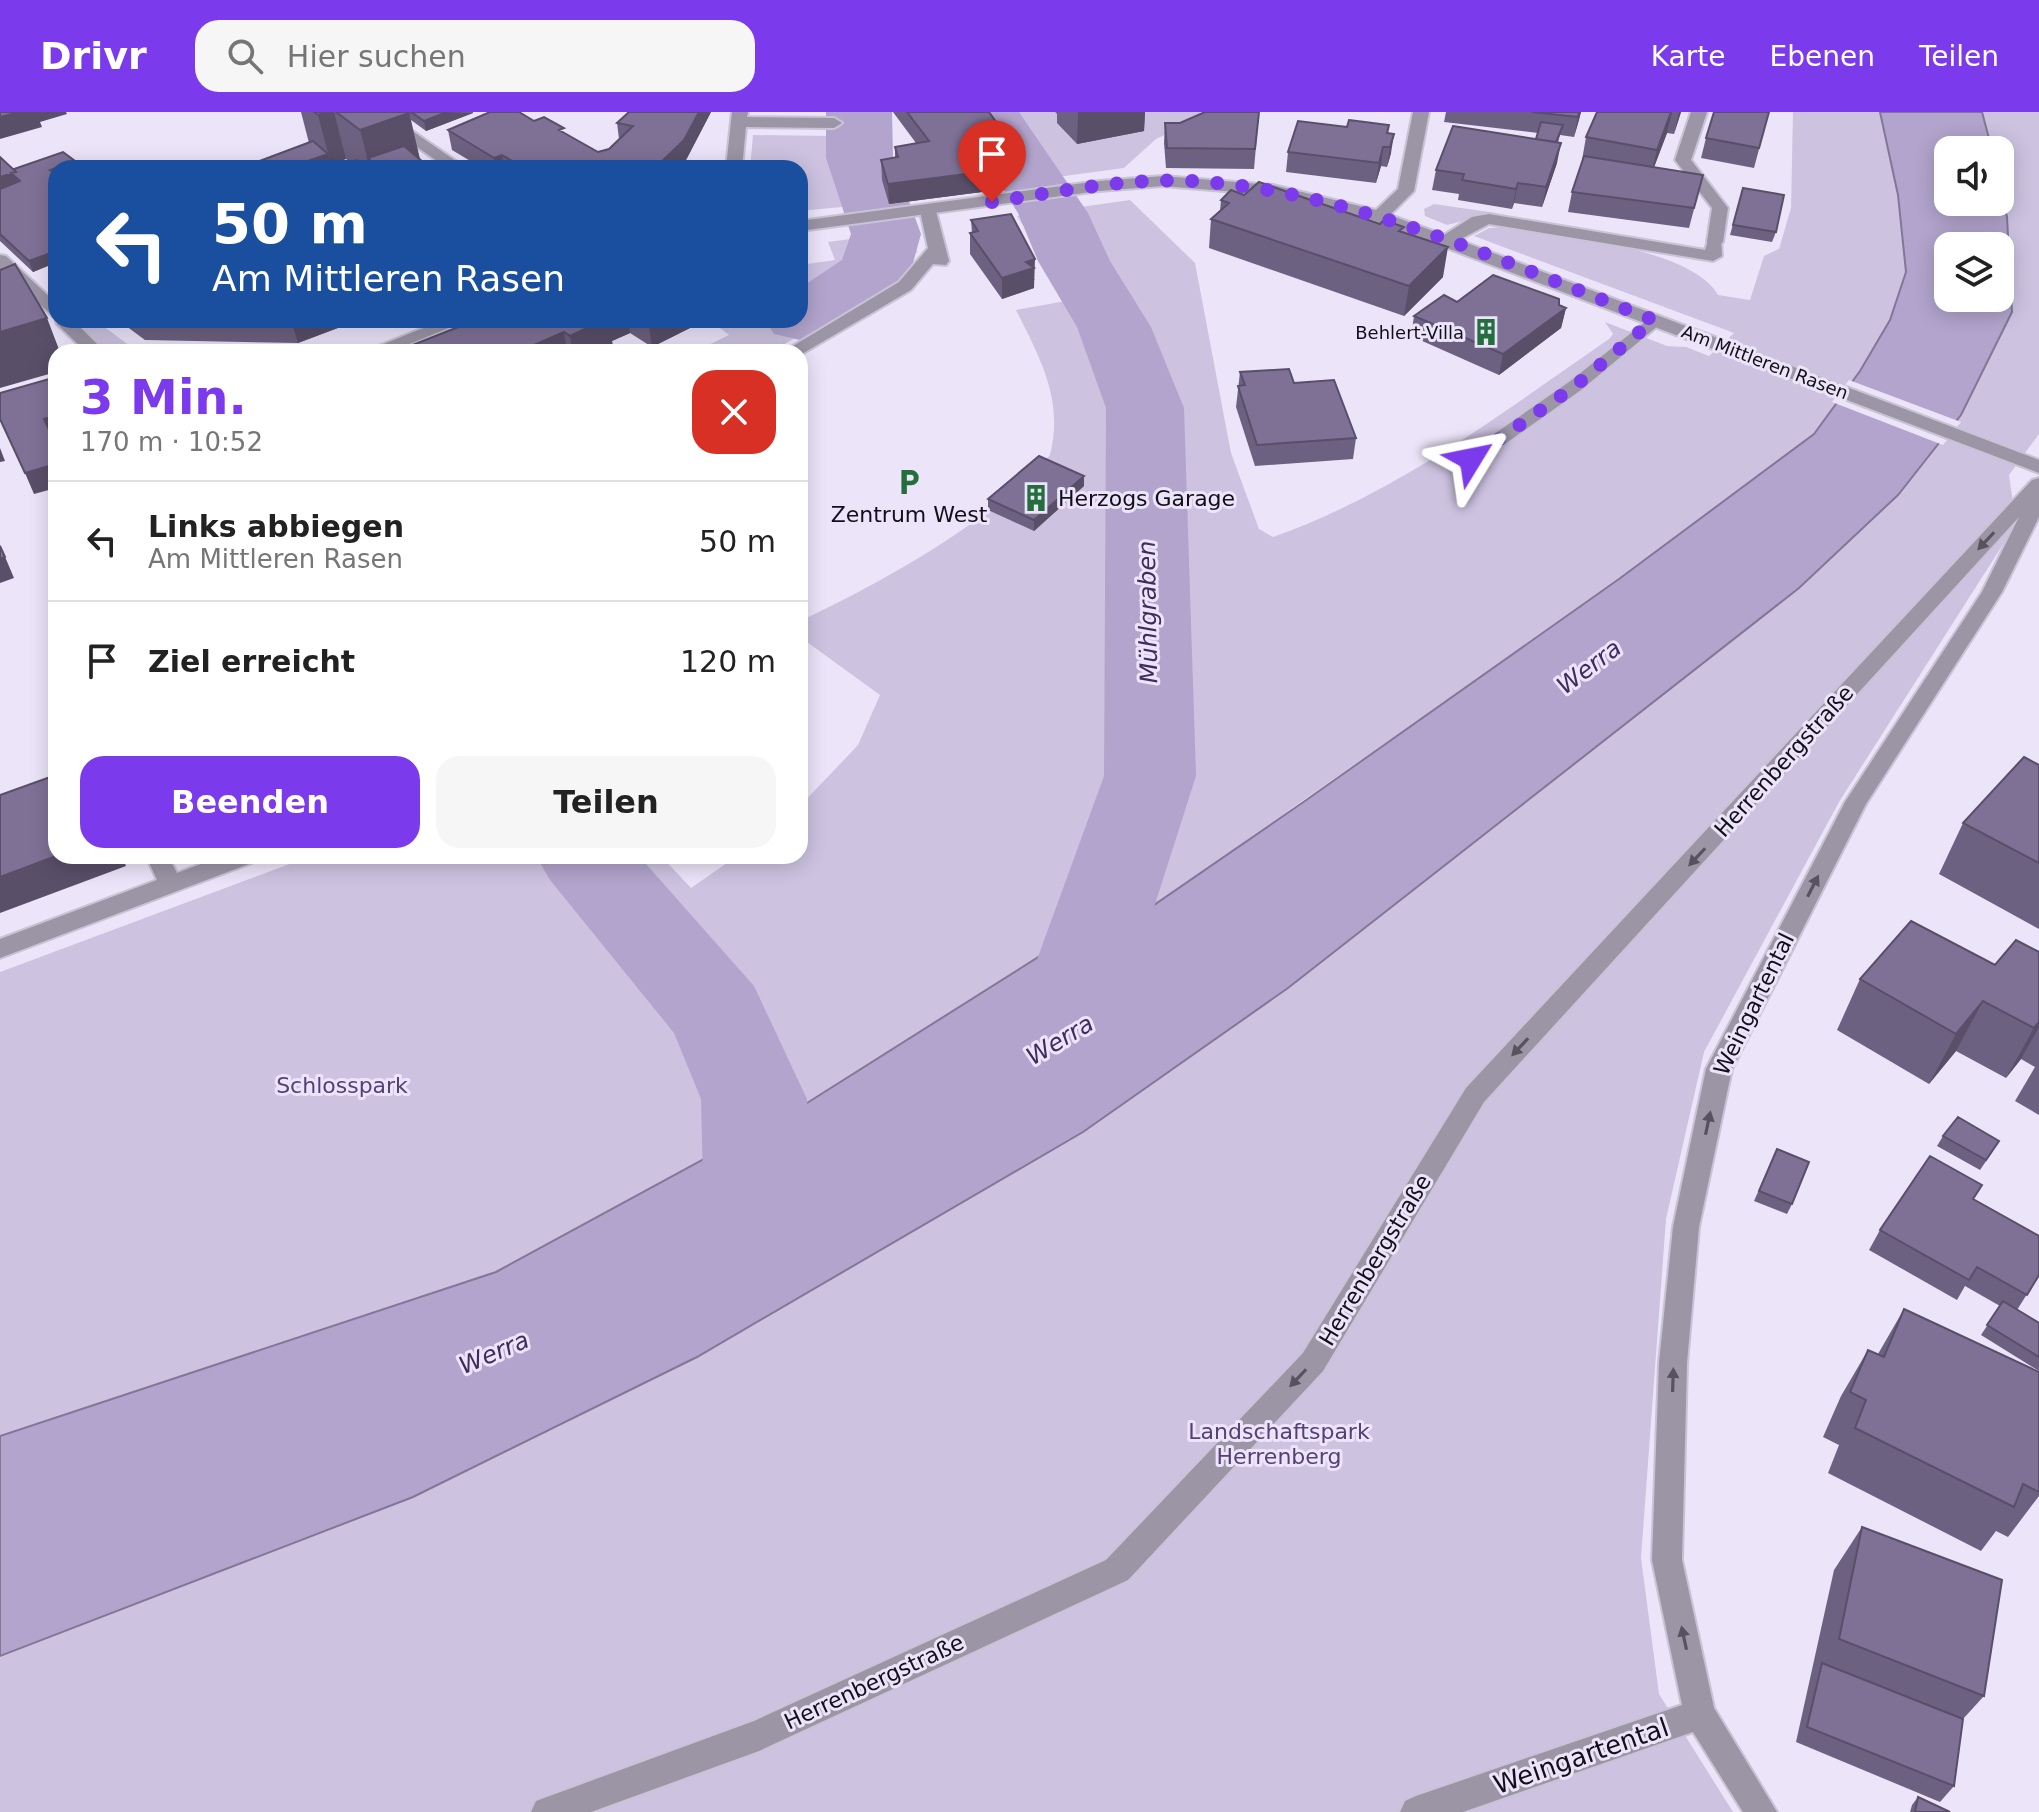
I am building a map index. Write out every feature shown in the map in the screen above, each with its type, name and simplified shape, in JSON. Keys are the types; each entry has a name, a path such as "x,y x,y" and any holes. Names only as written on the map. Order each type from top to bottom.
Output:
{"street":[{"path":"375,112 446,160"},
{"path":"1379,216 1406,191 1421,112"},
{"path":"1446,241 1478,221 1499,219 1713,256 1720,208 1683,160 1699,112"},
{"path":"735,160 739,117 834,123"},
{"name":"Am Mittleren Rasen","path":"808,225 905,215 1079,188 1162,181 1257,187 1319,198 1446,241 2039,467"},
{"path":"806,344 905,286 939,256 928,211"},
{"path":"0,260 48,305"},
{"path":"1471,459 1575,386 1654,320"},
{"path":"71,328 88,344"},
{"path":"394,344 438,328"},
{"name":"Herrenbergstraße","path":"547,1812 759,1735 1117,1570 1313,1362 1475,1095 2039,484"},
{"name":"Weingartental","path":"1761,1812 1700,1714 1667,1560 1673,1363 1686,1227 1719,1069 1856,802 1992,592 2039,497"},
{"path":"161,864 170,883"},
{"path":"0,949 223,864"},
{"name":"Weingartental","path":"1416,1812 1700,1714"}],"green space":[{"path":"993,112 1055,112 1063,121 1121,112 1245,112 1210,114 1156,139 1124,168 1042,179"},
{"path":"1793,112 2039,112 2039,434 2009,475 2016,524 1839,802 1704,1052 1666,1219 1641,1558 1659,1694 1733,1812 0,1812 0,1656 413,1497 697,1357 815,1289 1288,988 1799,588 1898,495 1936,446 1834,406 1814,434 1619,579 1151,907 1051,949 807,1103 496,1272 0,1436 0,972 290,864 668,864 691,888 726,864 808,864 808,798 858,745 880,695 808,643 808,617 898,570 967,527 1027,479 1050,455 1054,435 1052,398 1041,362 1016,310 1071,300 1017,216 1130,200 1195,263 1231,453 1259,529 1273,537 1363,498 1406,475 1488,423 1609,339 1613,334 1605,322 1667,346 1686,347 1709,356 1734,333 1474,236 1489,228 1508,227 1622,247 1681,266 1704,279 1718,295 1750,300 1764,256 1779,249 1791,208"},
{"path":"845,129 863,205 808,210 808,160 751,160 753,135 832,136 835,130"},
{"path":"1434,204 1496,213 1447,225 1425,216 1424,209"},
{"path":"911,231 917,252 888,283 785,344 710,344 729,335 720,328 808,328 808,264 835,260 828,242"},
{"path":"82,328 106,328 127,344 98,344"}],"water":[{"name":"Werra","path":"1880,112 1982,112 1988,136 1934,136 1934,216 2007,216 2008,232 1934,232 1934,312 2012,312 1961,415 1898,495 1799,588 1288,988 1083,1132 697,1357 413,1497 0,1656 0,1436 496,1272 807,1103 1051,949 1151,907 1619,579 1814,434 1860,371 1890,320 1906,272 1898,195"}],"pier":[{"path":"1849,380 1961,422 1943,445 1832,402"}],"building":[{"path":"0,112 19,112 0,117"},
{"path":"336,112 408,112 409,113 360,130"},
{"path":"411,112 447,112 424,121"},
{"path":"490,112 519,112 534,121 544,117 564,128 559,130 598,152 609,149 633,126 617,123 629,112 699,112 684,140 663,160 510,160 502,155 494,158 448,130"},
{"path":"907,112 989,112 1013,146 992,150 1005,169 888,184 881,160 898,157 895,147 929,141"},
{"path":"1205,112 1259,112 1255,149 1167,148 1165,123 1180,123"},
{"path":"1532,112 1579,112 1578,117"},
{"path":"1597,112 1671,112 1657,150 1586,137"},
{"path":"1714,112 1769,112 1759,148 1706,138"},
{"path":"1349,120 1389,125 1387,133 1394,134 1390,147 1383,147 1379,163 1288,152 1298,121 1347,127"},
{"path":"1541,122 1563,125 1556,142 1536,139"},
{"path":"1453,126 1561,143 1546,187 1518,183 1516,189 1462,180 1464,174 1436,170"},
{"path":"313,141 328,154 311,160 262,160"},
{"path":"404,146 421,160 370,160 368,158"},
{"path":"63,152 74,160 48,160 48,254 29,261 0,234 0,189 20,181 11,173 16,172 14,169"},
{"path":"1584,156 1703,175 1694,208 1572,192"},
{"path":"0,157 16,172 0,177"},
{"path":"1259,182 1380,224 1384,220 1404,227 1399,231 1448,247 1409,286 1211,219 1229,203 1221,200 1231,190 1244,195"},
{"path":"1743,188 1784,195 1776,232 1733,225"},
{"path":"1011,214 1035,259 1026,262 1034,268 1002,278 970,233 978,231 971,220"},
{"path":"15,264 47,318 0,332 0,270"},
{"path":"1493,275 1559,299 1559,305 1566,308 1503,354 1414,316 1444,295 1457,302"},
{"path":"456,328 587,328 570,336 564,332 536,344 415,344"},
{"path":"1289,369 1294,383 1334,380 1356,438 1257,445 1238,386 1245,385 1240,372"},
{"path":"48,379 48,418 44,419 48,428 48,466 25,473 0,419 0,393"},
{"name":"Herzogs Garage","path":"1039,456 1084,476 1034,520 988,499"},
{"path":"2024,757 2039,765 2039,863 1963,823"},
{"path":"48,778 48,859 0,877 0,795"},
{"path":"1911,921 1995,965 2016,940 2039,952 2039,1022 2034,1028 1983,1001 1956,1034 1860,979"},
{"path":"1958,1117 1999,1141 1986,1160 1943,1136"},
{"path":"1777,1149 1809,1162 1792,1204 1759,1191"},
{"path":"1930,1156 1982,1185 1973,1199 2039,1236 2039,1275 2027,1295 1977,1267 1969,1280 1880,1230"},
{"path":"2003,1301 2039,1323 2039,1357 1987,1325"},
{"path":"1904,1309 2039,1372 2039,1492 2023,1484 2014,1507 1855,1428 1866,1400 1850,1392 1868,1350 1884,1357"},
{"path":"1862,1527 2002,1580 1984,1696 1839,1639"},
{"path":"1822,1663 1963,1719 1954,1786 1807,1727"},
{"path":"1918,1797 1950,1812 1915,1812"}],"waterway":[{"path":"808,313 867,275 884,250 886,234 869,190 857,142 859,112"},
{"name":"Mühlgraben","path":"986,112 1053,213 1074,261 1114,327 1145,408 1150,776 1059,1042"},
{"path":"591,864 718,1014 754,1099 759,1227"}],"place":[{"name":"Behlert-Villa","path":"1486,332"},
{"name":"Zentrum West","path":"909,482"},
{"name":"Herzogs Garage","path":"1036,498"}],"route":[{"path":"992,202 1079,188 1162,181 1257,187 1319,198 1379,216 1654,320 1575,386 1471,459"}],"park label":[{"name":"Schlosspark","path":"342,1085"},
{"name":"Landschaftspark Herrenberg","path":"1279,1444"}]}
